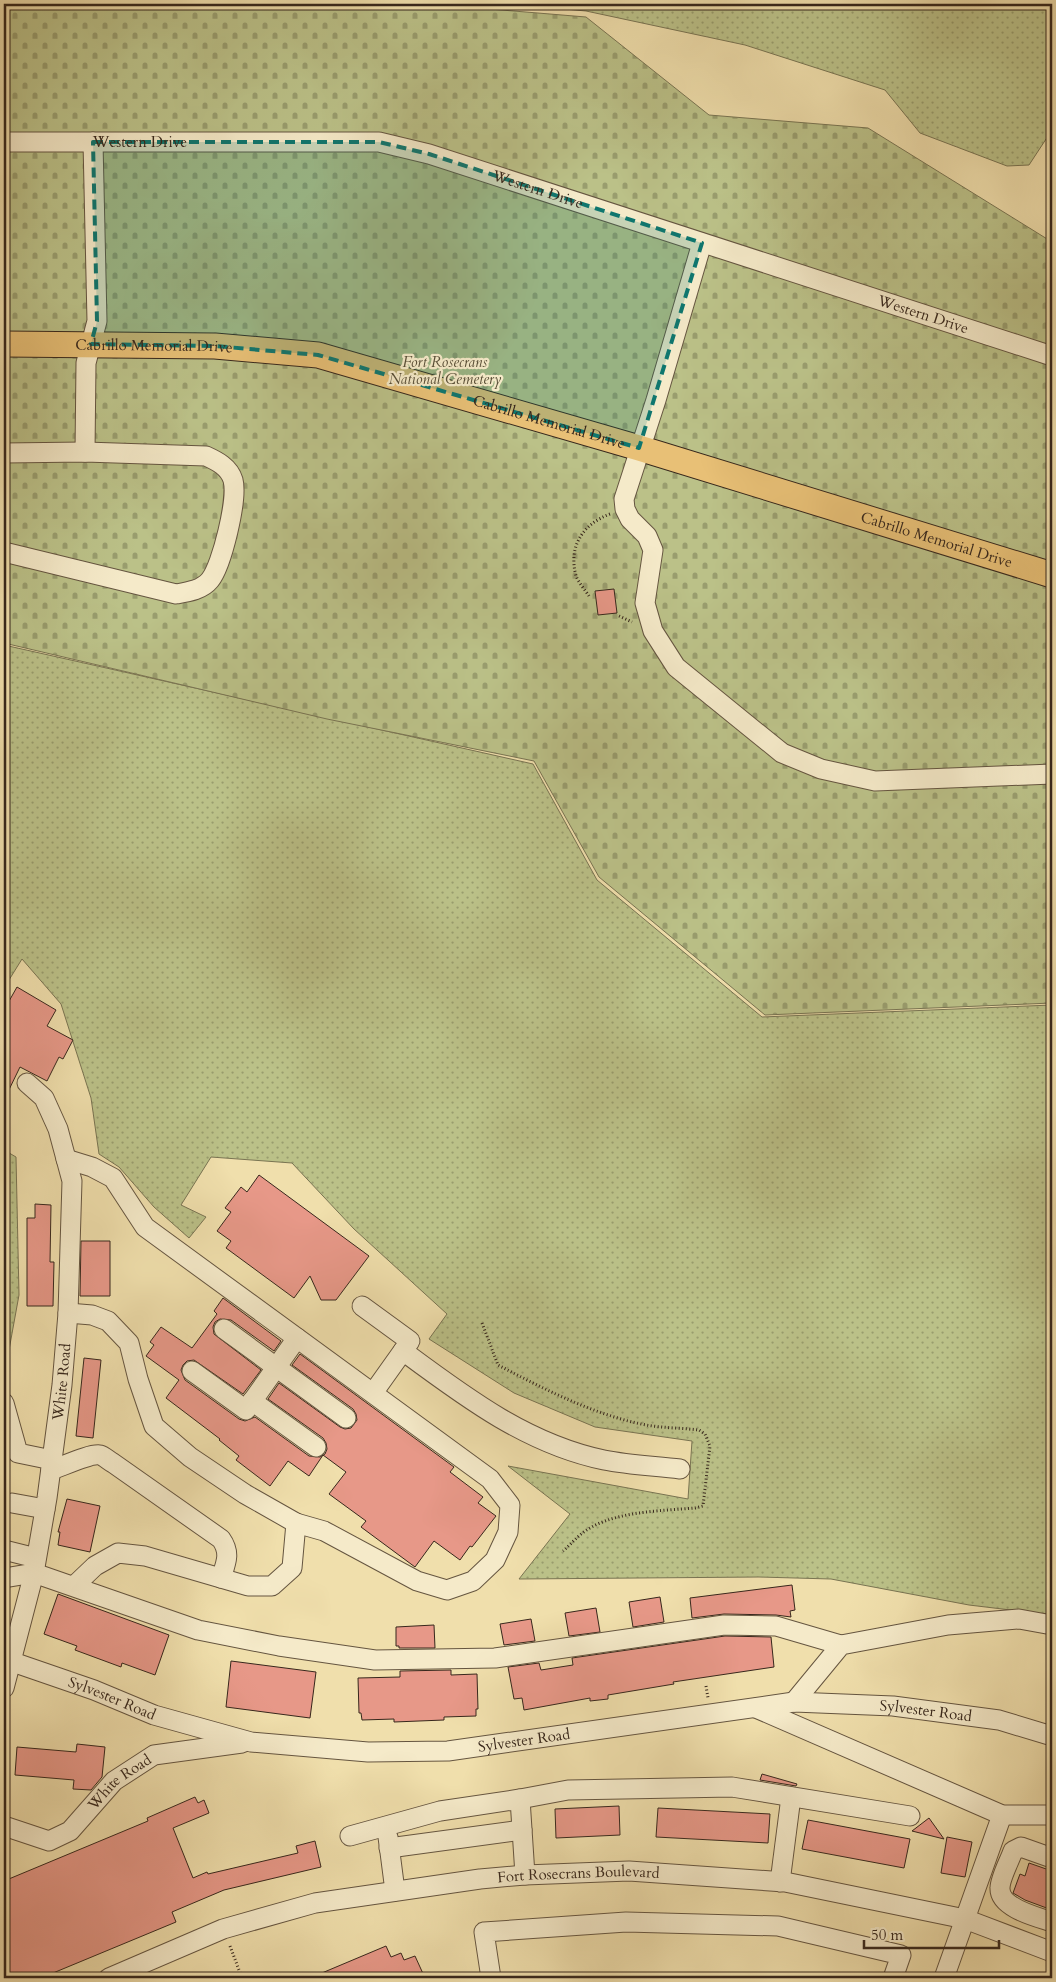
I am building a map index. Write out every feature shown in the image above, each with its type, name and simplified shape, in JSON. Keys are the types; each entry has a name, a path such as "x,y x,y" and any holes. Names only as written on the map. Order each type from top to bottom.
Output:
{"main road":[{"name":"Cabrillo Memorial Drive","path":"4,344 215,346 318,355 639,448 1052,575"}],"street":[{"name":"Western Drive","path":"4,142 379,142 429,154 1052,356"},
{"path":"85,452 86,363 97,321 93,142"},
{"path":"702,243 656,400 624,499 625,510 630,519 647,536 653,550 645,603 654,631 676,667 782,753 821,769 875,781 1052,774"},
{"path":"4,453 85,452 206,456 222,463 233,480 234,502 220,563 210,581 194,591 176,594 4,552"},
{"name":"White Road","path":"4,1688 8,1660 35,1565 45,1509 62,1385 68,1314 72,1181 58,1129 44,1098 27,1082"},
{"path":"66,1159 113,1178 145,1228 490,1479 510,1505 508,1532 495,1560 473,1581 447,1590 417,1581 324,1531 296,1523 244,1494 198,1462 154,1426 138,1379 129,1343 108,1321 92,1314 68,1314"},
{"path":"362,1306 410,1341 373,1393"},
{"path":"224,1329 346,1418"},
{"path":"192,1371 246,1410 297,1338"},
{"path":"403,1351 473,1402 514,1426 557,1446 604,1460 680,1469"},
{"path":"252,1401 316,1446"},
{"path":"4,1403 18,1453 52,1465 74,1463 88,1456 99,1455 113,1463 221,1539 227,1547 228,1556 222,1578"},
{"path":"12,1503 45,1509"},
{"path":"74,1586 95,1566 118,1553 144,1556 248,1586 272,1586 292,1568 296,1523"},
{"path":"4,1550 74,1586 198,1630 279,1646 375,1660 495,1658 724,1625 776,1626 841,1645 948,1625 1019,1619 1052,1625"},
{"path":"4,1578 35,1565"},
{"path":"794,1702 841,1645"},
{"name":"Sylvester Road","path":"8,1660 94,1690 154,1715 250,1742 368,1752 448,1751 794,1702 894,1706 1000,1720 1052,1736"},
{"path":"754,1707 1002,1815 1052,1815"},
{"name":"White Road","path":"4,1826 49,1841 70,1832 114,1781 154,1755 250,1742"},
{"path":"350,1836 440,1811 568,1790 732,1787 910,1816"},
{"path":"780,1882 791,1797"},
{"path":"520,1799 525,1875"},
{"path":"944,1978 1002,1815"},
{"path":"386,1826 395,1891"},
{"path":"389,1848 522,1830"},
{"path":"1052,1858 1021,1847 1013,1851 1000,1888 1003,1898 1016,1909 1052,1922"},
{"name":"Fort Rosecrans Boulevard","path":"109,1978 223,1929 315,1903 480,1879 525,1875 629,1871 780,1882 966,1919 1052,1952"},
{"path":"491,1978 484,1932 626,1922 778,1926 901,1955 893,1978"}],"path":[{"path":"589,596 577,577 574,560 576,546 586,528 596,519 625,510"},
{"path":"223,1929 242,1978"}],"highlighted area":[{"path":"93,142 379,142 429,154 702,243 639,448 318,355 215,346 91,344 97,321"}],"green space":[{"name":"Fort Rosecrans National Cemetery","path":"4,4 429,4 586,17 709,115 868,128 1052,242 1052,1003 765,1015 599,877 534,761 327,719 4,643"},
{"path":"511,4 1052,4 1052,130 1029,165 1007,166 920,133 885,90 745,45 586,11"},
{"path":"4,645 533,764 597,880 762,1017 1052,1005 1052,1615 969,1605 831,1579 759,1577 519,1579 570,1514 508,1466 688,1499 692,1441 595,1427 514,1393 429,1339 447,1314 354,1229 292,1163 211,1157 181,1205 206,1217 189,1238 154,1207 119,1167 99,1154 91,1098 61,1004 22,959 4,988"},
{"path":"4,1150 16,1157 19,1295 7,1361 4,1363"}],"building":[{"path":"614,589 617,613 598,615 595,591"},
{"path":"17,987 56,1010 47,1026 73,1040 63,1059 59,1057 47,1081 20,1067 4,1100 4,1010"},
{"path":"259,1175 369,1256 336,1300 321,1300 310,1276 294,1298 226,1248 231,1241 217,1231 231,1212 225,1208 241,1187 247,1192"},
{"path":"35,1204 51,1205 50,1262 54,1262 53,1306 27,1306 27,1218 35,1218"},
{"path":"81,1241 110,1241 110,1296 80,1296"},
{"path":"223,1298 281,1341 274,1351 231,1320 220,1319 215,1322 213,1327 214,1334 261,1370 243,1394 194,1360 187,1361 183,1365 181,1370 185,1380 239,1419 245,1421 255,1417 309,1456 320,1457 323,1455 309,1476 288,1461 270,1486 236,1460 239,1456 220,1439 166,1398 179,1380 146,1356 154,1345 150,1342 161,1327 192,1348 217,1314 214,1311"},
{"path":"300,1354 454,1467 450,1472 483,1497 478,1503 496,1516 460,1560 434,1541 415,1567 361,1527 366,1521 329,1494 346,1472 323,1455 327,1449 323,1438 268,1399 279,1383 340,1427 345,1429 351,1428 357,1420 356,1414 353,1409 292,1365"},
{"path":"84,1358 101,1360 93,1438 76,1436"},
{"path":"67,1499 100,1506 90,1552 58,1545 60,1532 58,1532"},
{"path":"792,1585 795,1610 790,1611 791,1617 724,1614 692,1618 690,1598"},
{"path":"58,1594 169,1635 155,1675 122,1663 121,1667 75,1650 77,1646 44,1634"},
{"path":"660,1597 664,1622 633,1627 629,1602"},
{"path":"596,1608 600,1632 569,1636 565,1613"},
{"path":"531,1619 535,1641 504,1645 500,1624"},
{"path":"434,1625 435,1648 399,1648 399,1646 396,1646 396,1627"},
{"path":"725,1636 771,1637 774,1667 673,1682 674,1684 608,1695 608,1699 590,1701 590,1698 524,1710 522,1698 514,1699 508,1667 539,1663 541,1670 573,1665 572,1658"},
{"path":"231,1661 316,1672 310,1718 226,1707"},
{"path":"451,1670 451,1675 477,1674 478,1709 476,1709 476,1716 444,1717 444,1720 394,1722 394,1719 362,1720 361,1713 359,1713 358,1678 400,1677 400,1671"},
{"path":"77,1744 105,1747 102,1777 91,1790 73,1789 74,1780 15,1775 17,1747 76,1752"},
{"path":"762,1774 797,1784 796,1786 760,1780"},
{"path":"195,1797 198,1803 204,1800 209,1813 173,1828 193,1878 207,1872 208,1874 298,1853 296,1846 315,1841 321,1867 224,1890 172,1912 176,1922 41,1978 4,1978 4,1881 148,1821 147,1818"},
{"path":"619,1806 620,1835 556,1838 555,1809"},
{"path":"658,1808 770,1814 768,1843 656,1837"},
{"path":"929,1818 944,1839 912,1831"},
{"path":"808,1820 910,1839 904,1868 802,1849"},
{"path":"947,1837 972,1842 965,1877 941,1873"},
{"path":"1029,1863 1052,1871 1052,1910 1025,1900 1013,1893 1020,1874 1025,1876"},
{"path":"386,1946 391,1957 401,1953 404,1960 415,1956 425,1978 310,1978"}]}
